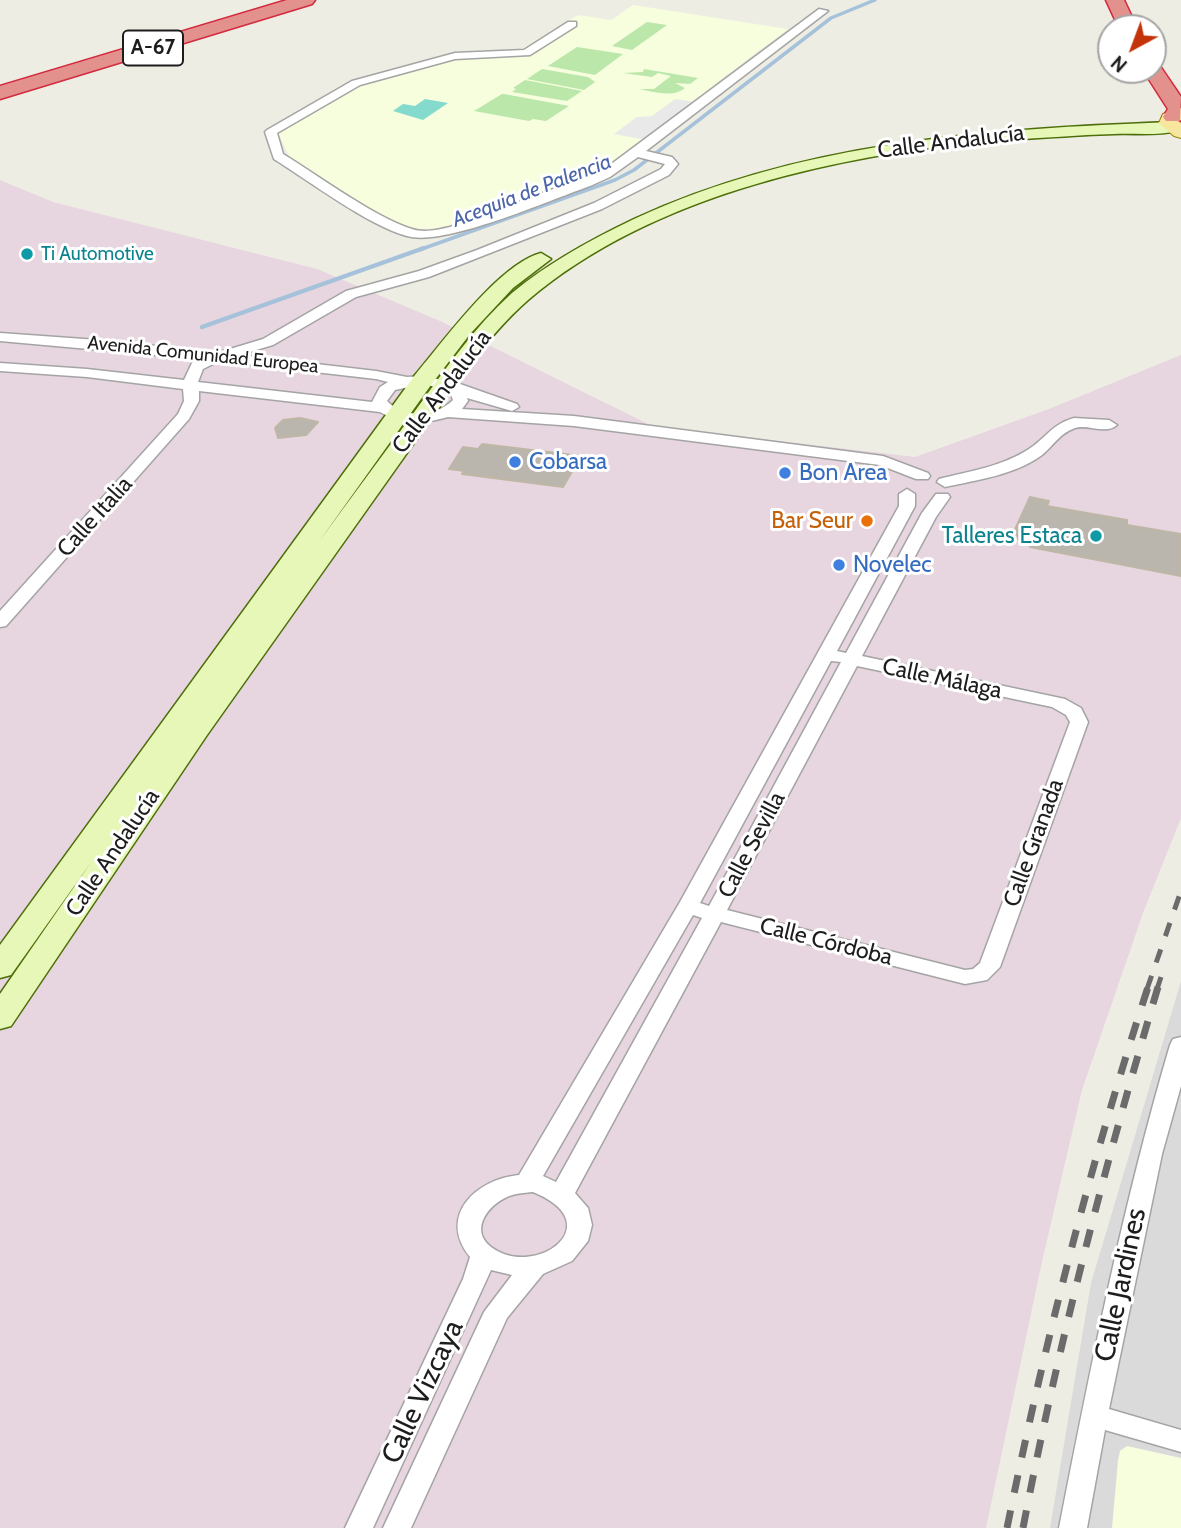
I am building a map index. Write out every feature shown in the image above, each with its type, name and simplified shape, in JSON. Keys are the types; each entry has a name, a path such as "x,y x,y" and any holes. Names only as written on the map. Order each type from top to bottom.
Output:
{"highway":[{"name":"A-67","path":"0,83 275,0"},
{"name":"A-67","path":"0,93 306,0"},
{"path":"1167,70 1181,90"},
{"path":"1163,84 1177,103 1179,110 1175,122"}],"main road":[{"name":"Calle Andalucía","path":"0,1018 433,383 471,318 498,290 525,270 584,235 649,205 787,161 916,138 999,128 1175,122"},
{"name":"Calle Andalucía","path":"0,968 412,413"}],"street":[{"path":"572,24 526,53 455,56 356,83 271,132 278,156 380,219 410,233 430,235 453,230 586,183 646,155 823,11"},
{"path":"187,411 194,395 189,385 197,366 217,357 268,342 343,297 450,265 598,206 665,172 672,164 668,160 646,155"},
{"name":"Avenida Comunidad Europea","path":"0,337 75,341 433,383"},
{"name":"Calle Italia","path":"0,622 161,444 187,411 228,391 254,374 261,349 268,342"},
{"name":"Avenida Comunidad Europea","path":"0,367 75,372 412,413"},
{"path":"574,421 499,404 433,383 390,386 381,394 379,402 412,413 574,421 883,461 922,476 943,490"},
{"path":"839,455 873,466 921,499 991,473 1036,452 1051,436 1074,423 1108,425"},
{"path":"905,489 922,476"},
{"name":"Calle Sevilla","path":"527,1183 687,907 907,506 905,489"},
{"name":"Calle Sevilla","path":"564,1194 576,1166 943,490"},
{"name":"Calle Málaga","path":"826,654 1058,703"},
{"name":"Calle Granada","path":"965,977 979,975 989,967 1079,722 1074,712 1058,703"},
{"name":"Calle Córdoba","path":"687,907 965,977"},
{"name":"Calle Jardines","path":"1073,1528 1112,1322 1150,1154 1181,1045"},
{"path":"527,1183 551,1187 564,1194 579,1211 581,1222 578,1239 560,1258 534,1267 504,1265 482,1254 474,1245 469,1221 476,1205 501,1187 527,1183"},
{"name":"Calle Vizcaya","path":"359,1528 477,1279 482,1254"},
{"name":"Calle Vizcaya","path":"397,1528 497,1312 534,1267"},
{"path":"1094,1416 1181,1441"}],"shaded area":[{"path":"633,5 788,29 724,77 683,113 599,174 448,228 412,229 388,219 291,161 278,132 359,84 455,58 481,58 479,50 499,50 501,53 518,51 578,15 611,20"},
{"path":"425,99 448,103 423,120 393,111 403,104 415,106"},
{"path":"675,99 695,102 647,140 614,134 637,117 652,116"},
{"path":"0,180 53,202 317,269 440,321 652,426 915,457 1049,409 1181,355 1181,818 1143,913 1082,1090 1041,1266 986,1528 0,1528"},
{"path":"1181,981 1181,1528 1050,1528 1091,1283"},
{"path":"1127,1446 1181,1458 1181,1528 1112,1528 1118,1460 1120,1451"}],"green space":[{"path":"647,22 667,25 632,50 612,46"},
{"path":"577,47 623,54 595,75 548,66"},
{"path":"542,69 588,77 595,82 584,90 527,79"},
{"path":"644,69 698,78 690,84 675,83 685,88 675,93 664,93 639,89 654,89 671,76 658,73 652,77 623,73 643,72"},
{"path":"525,80 582,91 567,101 512,92 516,89 513,88"},
{"path":"502,94 569,106 546,121 529,121 474,111"}],"building":[{"path":"300,418 318,422 306,435 278,438 275,428 283,420"},
{"name":"Cobarsa","path":"482,444 581,456 563,487 462,474 465,471 449,469 463,447 478,449"},
{"name":"Talleres Estaca","path":"1030,497 1049,501 1047,506 1127,520 1127,525 1181,534 1181,576 1030,547 1032,541 1011,538"}],"waterway":[{"name":"Acequia de Palencia","path":"419,250 615,180 634,170 831,18 875,0"},
{"name":"Acequia de Palencia","path":"202,327 424,248"}],"railway":[{"path":"1147,989 1181,891"},
{"path":"1157,989 1161,977"},
{"path":"1007,1528 1036,1391 1070,1256 1148,987"},
{"path":"1023,1528 1051,1391 1084,1256 1158,987"}],"place":[{"name":"Ti Automotive","path":"27,254"},
{"name":"Cobarsa","path":"515,462"},
{"name":"Bon Area","path":"785,473"},
{"name":"Bar Seur","path":"867,521"},
{"name":"Talleres Estaca","path":"1096,536"},
{"name":"Novelec","path":"839,565"}]}
